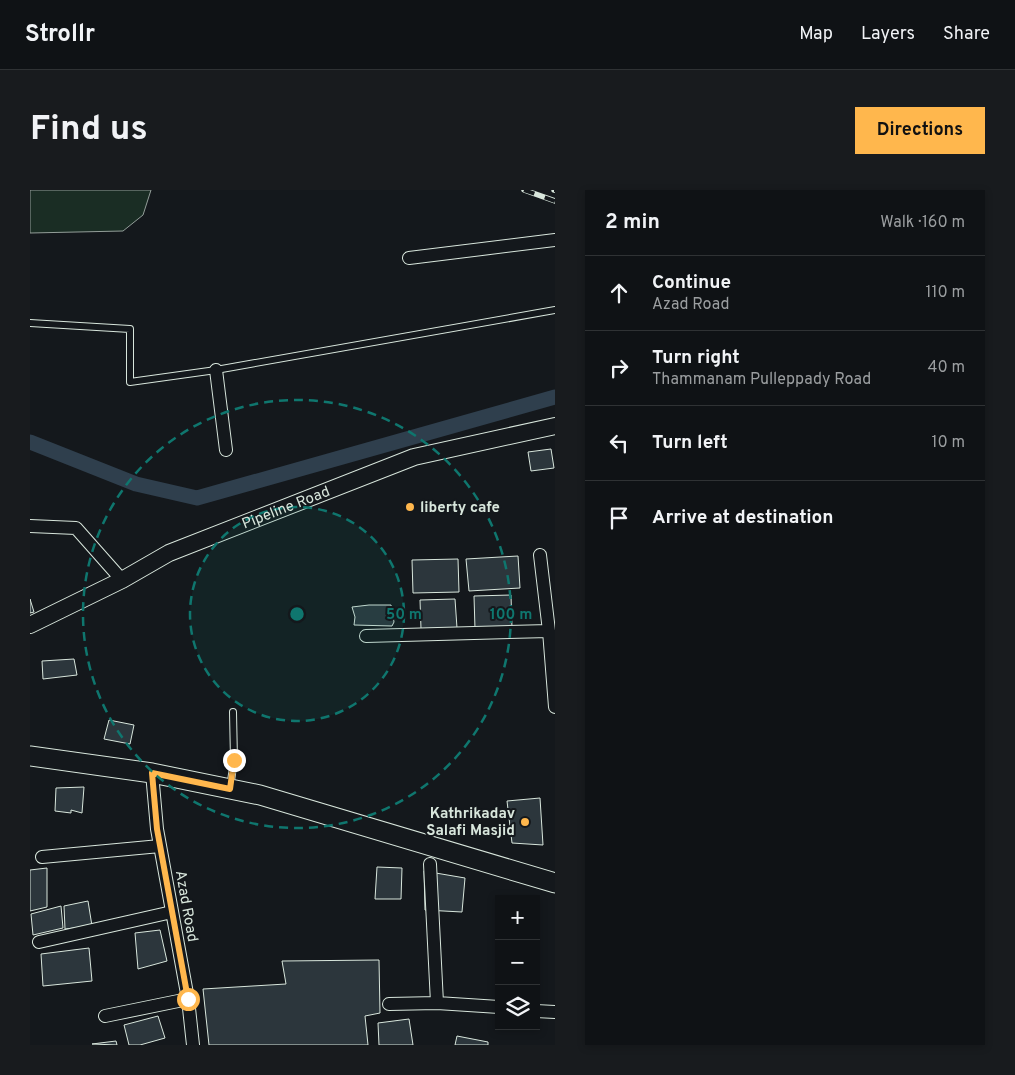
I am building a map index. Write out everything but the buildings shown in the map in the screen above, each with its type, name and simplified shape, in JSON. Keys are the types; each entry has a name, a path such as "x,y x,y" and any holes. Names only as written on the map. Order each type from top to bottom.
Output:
{"main road":[{"path":"30,756 152,773 260,795 555,883"}],"street":[{"path":"409,258 555,240"},
{"path":"216,370 226,450"},
{"name":"Pipeline Road","path":"30,625 122,580 169,553 414,457 555,426"},
{"path":"30,526 76,528 122,580"},
{"path":"540,555 554,672 555,707"},
{"path":"366,636 549,631"},
{"name":"Azad Road","path":"152,773 160,846 188,999 194,1045"},
{"path":"42,857 160,846"},
{"path":"430,864 437,1002"},
{"path":"39,942 172,912"},
{"path":"105,1016 188,999"},
{"path":"389,1004 437,1002 495,1008"},
{"path":"540,1010 555,1012"}],"lane":[{"path":"30,323 130,329 130,382 216,370 555,310"},
{"path":"230,789 234,760 233,712"}],"green space":[{"path":"30,190 151,190 143,215 123,231 30,233"}],"waterway":[{"path":"30,442 136,484 197,498 555,397"}],"railway":[{"path":"524,190 555,201"}],"place":[{"name":"liberty cafe","path":"410,507"},
{"name":"Kathrikadav Salafi Masjid","path":"525,822"}],"route":[{"path":"188,999 157,829 152,773 230,789 234,760"}]}
